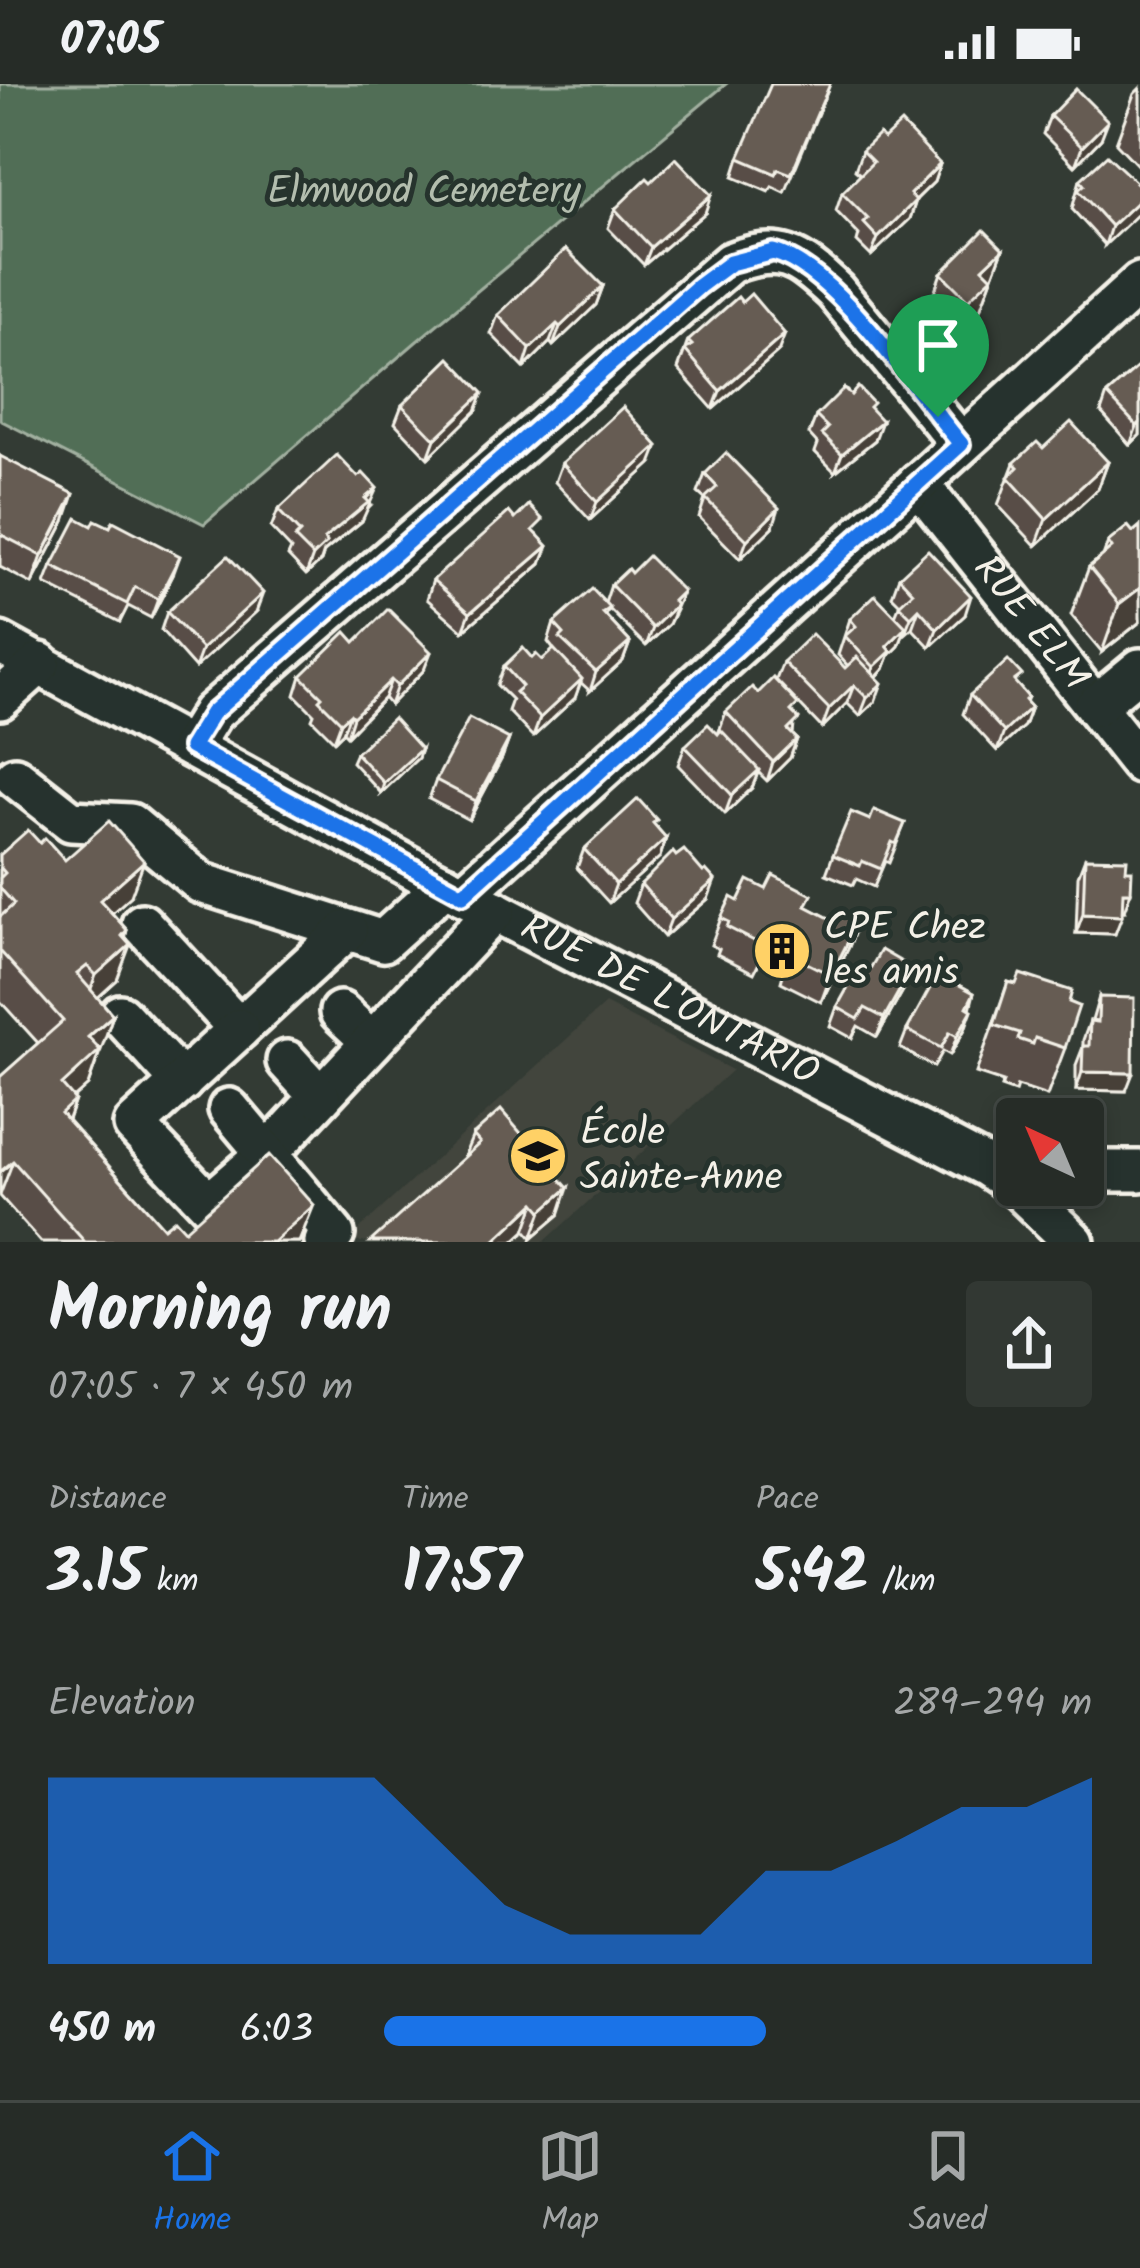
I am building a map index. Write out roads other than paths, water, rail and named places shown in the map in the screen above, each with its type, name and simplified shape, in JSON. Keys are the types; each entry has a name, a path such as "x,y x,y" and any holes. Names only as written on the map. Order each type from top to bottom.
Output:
{"street":[{"path":"191,747 212,713 730,263 773,252 793,257 813,270 836,291 961,444"},
{"path":"347,930 134,1125 209,1204 269,1152 372,1042 468,897 1140,283"},
{"name":"RUE ELM","path":"917,483 1140,763"},
{"name":"RUE DE L'ONTARIO","path":"0,643 468,897 996,1164"},
{"path":"0,699 40,663"},
{"path":"1095,706 1140,669"},
{"path":"5,776 71,821 130,824 201,883 383,941 468,897"},
{"path":"142,924 239,1029"},
{"path":"340,1012 372,1042"},
{"path":"120,1015 182,1082"},
{"path":"287,1060 320,1097"},
{"path":"229,1109 334,1234 325,1242"},
{"path":"1104,1171 1140,1171"},
{"name":"RUE DE L'ONTARIO","path":"1037,1206 1074,1242"}],"place":[{"name":"CPE Chez les amis","path":"782,951"},
{"name":"École Sainte-Anne","path":"538,1156"}],"park label":[{"name":"Elmwood Cemetery","path":"424,193"}]}
